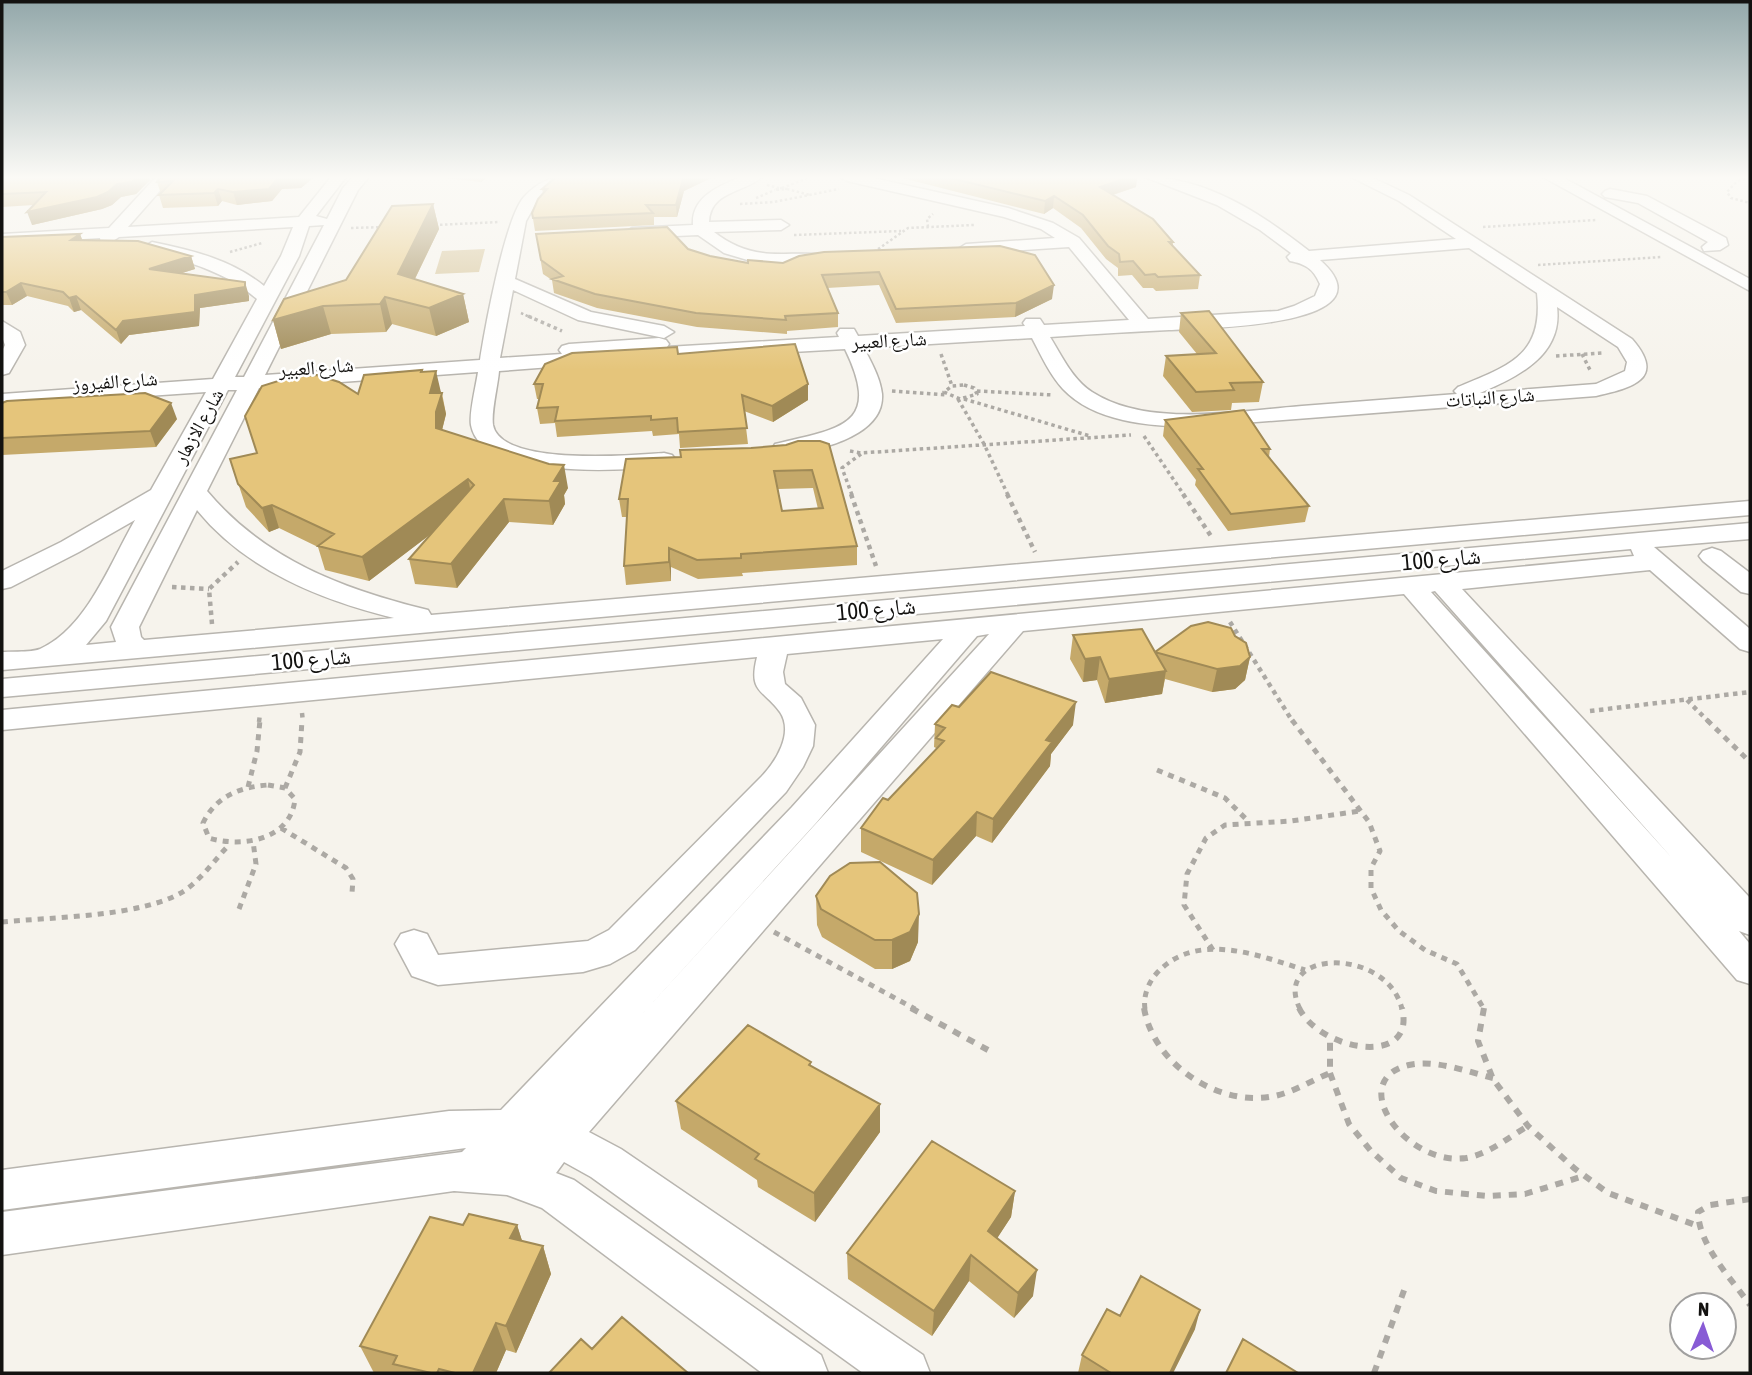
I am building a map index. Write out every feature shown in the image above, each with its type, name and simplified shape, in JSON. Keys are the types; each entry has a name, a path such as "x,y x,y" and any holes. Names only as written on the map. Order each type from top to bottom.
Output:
{"street":[{"path":"2,246 60,241"},
{"path":"129,241 202,260 241,278 267,298"},
{"name":"شارع الازهار","path":"40,658 74,641 92,621 162,493 215,371 238,352 293,241"},
{"name":"شارع الازهار","path":"130,618 324,241"},
{"path":"519,241 505,282 490,360 482,425 488,437 501,447 519,455 570,465 681,458"},
{"path":"715,241 720,246 750,256 790,260 868,256"},
{"name":"شارع العبير","path":"254,377 849,337 1268,318 1313,306 1328,294 1329,280 1270,241"},
{"name":"شارع العبير","path":"1276,241 1294,257"},
{"path":"1470,241 1633,352"},
{"path":"1667,241 1750,286"},
{"path":"1699,241 1747,265"},
{"path":"950,250 1073,242 1140,322"},
{"path":"1294,257 1473,243"},
{"path":"505,282 533,289 566,308 595,319 723,340"},
{"path":"1424,402 1491,381 1515,368 1543,340 1549,325 1546,292"},
{"path":"2,327 13,335 15,345 2,369"},
{"name":"شارع العبير","path":"215,371 254,377 319,377 723,340 935,337 1036,327"},
{"name":"شارع النباتات","path":"1036,327 1071,386 1084,396 1126,413 1148,426 1612,386 1634,375 1638,368 1633,352"},
{"path":"762,452 799,447 841,433 867,412 871,401 870,390 849,337"},
{"path":"156,378 215,371"},
{"name":"شارع الفيروز","path":"2,389 215,371"},
{"name":"شارع الفيروز","path":"2,400 215,371"},
{"path":"236,412 270,395 319,377"},
{"path":"195,492 223,527 252,550 327,588 400,612 442,622"},
{"path":"2,581 70,547 162,493"},
{"name":"شارع 100","path":"2,688 292,648 442,622 1750,508"},
{"name":"شارع 100","path":"2,661 214,643 292,648 1750,531"},
{"path":"1632,542 1750,643"},
{"path":"1712,556 1750,586"},
{"path":"2,720 1656,562"},
{"path":"1427,584 1561,714 1750,921"},
{"path":"1427,584 1657,864 1750,970"},
{"path":"92,621 108,625 130,618"},
{"path":"130,618 125,627 125,636 139,649"},
{"path":"472,1171 709,917 813,821 1014,624"},
{"path":"524,1179 557,1138 752,920 813,821 968,628"},
{"path":"415,944 425,966 438,970 583,957 597,954 622,940 792,762 799,738 797,716 775,692 769,681 774,647"},
{"path":"758,800 813,821"},
{"path":"1657,864 1693,859"},
{"path":"668,894 709,917"},
{"path":"2,1190 449,1130 510,1128 557,1138 606,1163 905,1373"},
{"path":"2,1234 472,1171 524,1179 558,1194 803,1373"}],"path":[{"path":"202,260 262,241"},
{"path":"868,256 889,241"},
{"path":"1508,267 1693,255"},
{"path":"500,308 523,313 562,331"},
{"path":"935,337 952,386"},
{"path":"1527,357 1633,352"},
{"path":"946,395 945,390 952,386 970,386 977,391 1084,396"},
{"path":"870,390 946,395 1095,438"},
{"path":"961,399 974,396 977,391"},
{"path":"961,399 1043,569"},
{"path":"882,584 842,468 861,453 1095,438 1148,426 1223,554"},
{"path":"214,643 209,589 222,574 252,550"},
{"path":"147,585 209,589"},
{"path":"1219,604 1302,736 1361,811 1377,838 1380,851 1371,868 1371,888 1381,910 1399,931 1425,950 1457,964 1484,1007 1478,1041 1493,1079 1528,1126 1608,1193 1698,1226"},
{"path":"285,788 302,755 304,735 300,692"},
{"path":"1561,714 1750,692"},
{"path":"248,787 257,751 261,696"},
{"path":"1686,700 1750,762"},
{"path":"1157,770 1225,798 1250,822"},
{"path":"268,785 285,788 295,799 296,806 281,828 253,841 230,844 209,838 203,823 206,814 223,798 248,787 268,785"},
{"path":"1213,950 1184,905 1187,874 1206,838 1225,825 1291,821 1361,811"},
{"path":"281,828 346,868 353,875 355,884 352,893"},
{"path":"239,909 256,864 253,841"},
{"path":"2,922 126,909 166,901 184,891 230,844"},
{"path":"752,920 988,1049"},
{"path":"1305,970 1230,949 1192,951 1163,965 1145,989 1143,1021 1159,1053 1191,1079 1232,1095 1274,1096 1330,1073"},
{"path":"1332,961 1366,968 1393,989 1402,1002 1405,1016 1402,1028 1394,1038 1382,1045 1357,1046 1330,1040 1314,1030 1295,1004 1293,991 1297,979 1305,970 1332,961"},
{"path":"1330,1040 1330,1073 1349,1124 1371,1151 1401,1178 1436,1191 1488,1196 1525,1194 1585,1176"},
{"path":"1493,1079 1435,1065 1408,1065 1389,1076 1381,1095 1388,1119 1407,1141 1435,1155 1465,1158 1528,1126"},
{"path":"1750,1199 1703,1208 1697,1218 1698,1226 1750,1305"},
{"path":"1374,1373 1406,1285"}],"shaded area":[{"path":"485,249 479,272 435,274 442,251"}],"building":[{"path":"2,241 139,241 191,256 149,269 245,282 245,287 195,295 195,312 123,321 116,330 76,296 69,298 63,292 21,283 2,292"},
{"path":"370,241 414,241 398,274 463,294 429,308 385,297 380,304 323,306 273,320 284,299 346,280"},
{"path":"537,241 681,241 688,249 748,263 748,260 783,263 799,256 824,252 1000,246 1035,255 1054,285 1016,303 896,309 879,272 822,275 838,313 785,316 786,320 696,313 595,294 552,279 563,276 541,260"},
{"path":"1104,241 1172,241 1169,242 1200,275 1145,275 1133,261 1120,262 1119,254"},
{"path":"1209,311 1263,382 1230,383 1234,390 1196,392 1166,356 1216,353 1181,313"},
{"path":"795,344 808,384 772,406 742,395 747,428 678,432 677,418 651,420 651,416 555,421 558,407 537,408 543,384 534,384 545,364 572,353 677,347 678,354"},
{"path":"422,370 421,372 436,371 430,393 442,393 436,412 436,428 549,464 564,465 554,481 561,481 549,501 504,499 451,564 409,559 474,485 468,479 362,557 318,546 334,534 272,505 262,508 238,484 230,459 257,453 245,416 262,386 291,377 317,375 339,382 358,394 364,375"},
{"path":"145,393 171,403 150,431 2,438 2,403 7,401"},
{"path":"1244,410 1270,449 1262,449 1309,506 1231,514 1198,469 1203,469 1165,420"},
{"path":"798,441 820,441 829,444 857,546 741,554 741,558 697,560 669,548 669,562 624,566 628,499 619,499 626,459 681,457 680,450 786,445","holes":["812,470 823,508 782,511 774,471"]},
{"path":"1208,622 1231,628 1235,636 1246,643 1250,657 1240,666 1217,669 1155,652 1191,626"},
{"path":"1142,629 1166,671 1109,679 1100,657 1085,659 1073,635"},
{"path":"991,672 1076,702 1046,740 1052,742 993,819 977,812 933,860 861,828 883,798 888,800 944,741 936,738 945,728 935,724 952,705 959,707"},
{"path":"880,862 917,893 919,914 910,932 892,940 875,940 821,909 816,896 830,876 850,863"},
{"path":"748,1025 811,1062 809,1065 880,1104 814,1193 755,1159 759,1154 676,1101"},
{"path":"932,1141 1015,1191 988,1231 1037,1270 1018,1293 971,1255 934,1311 847,1253"},
{"path":"469,1214 517,1225 510,1238 543,1246 506,1326 496,1323 473,1373 455,1373 439,1369 437,1373 431,1373 393,1364 397,1356 360,1346 430,1217 463,1225"},
{"path":"1141,1276 1200,1310 1170,1373 1111,1373 1082,1355 1107,1309 1120,1316"},
{"path":"622,1317 688,1373 549,1373 581,1339 592,1349"},
{"path":"1243,1339 1298,1373 1226,1373"}]}
